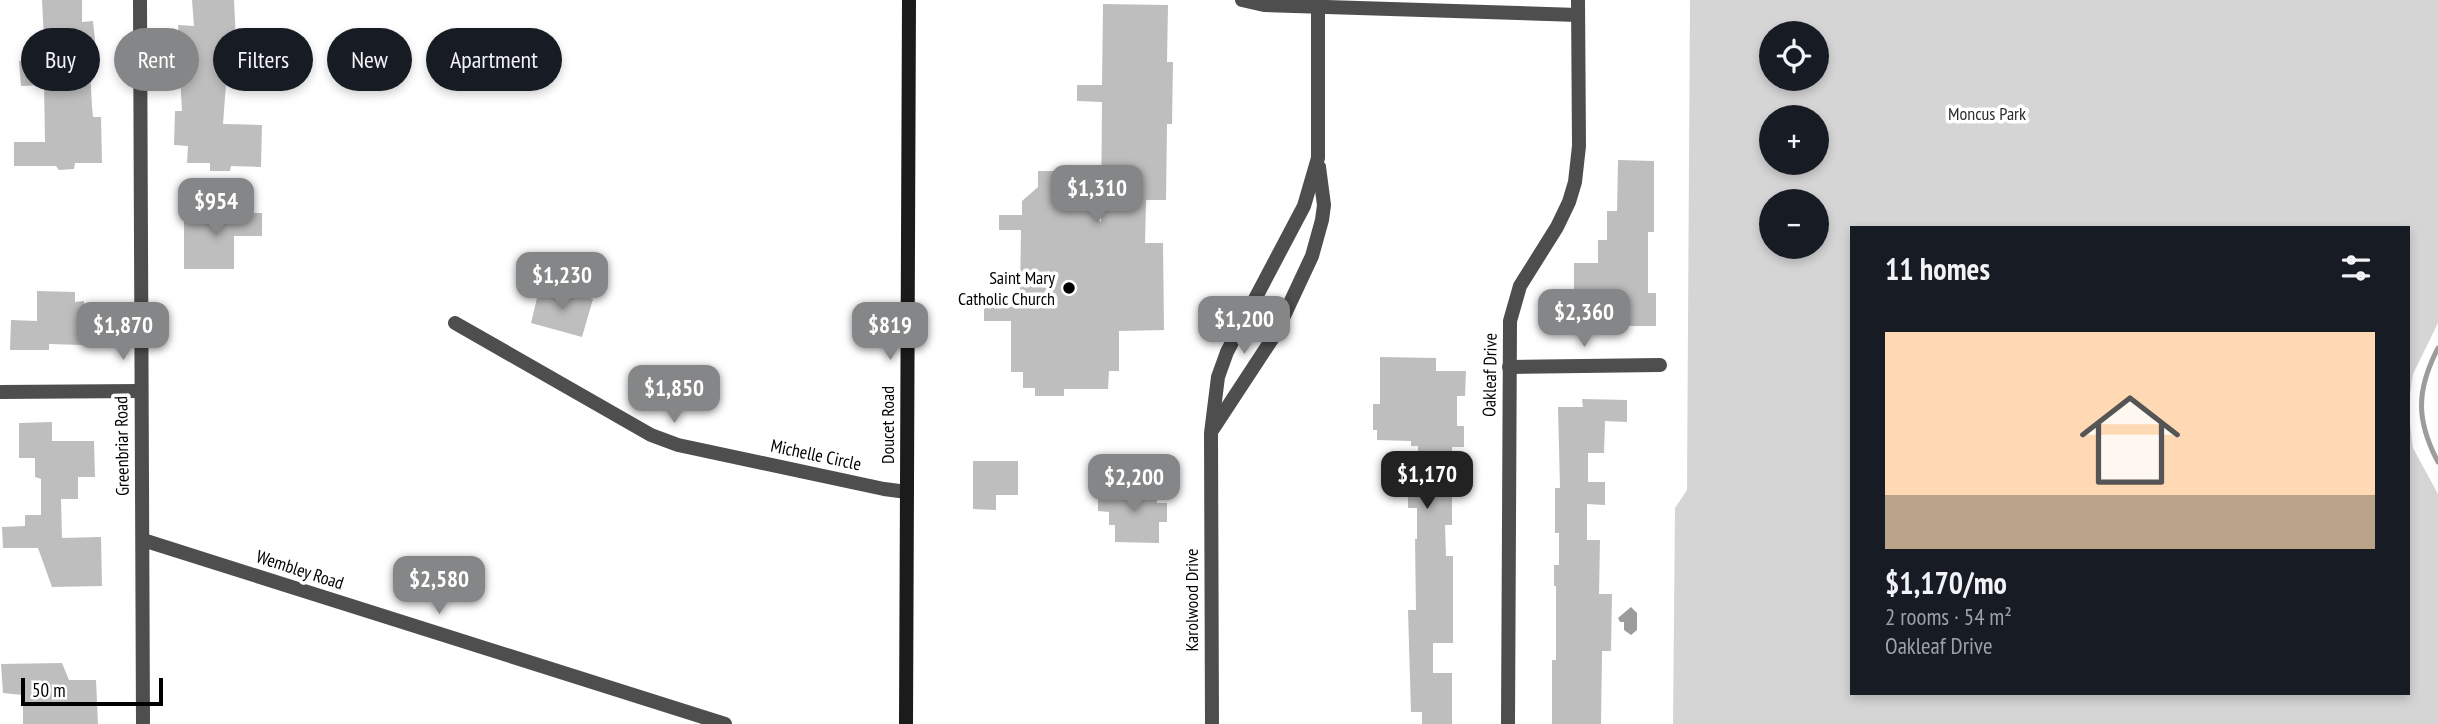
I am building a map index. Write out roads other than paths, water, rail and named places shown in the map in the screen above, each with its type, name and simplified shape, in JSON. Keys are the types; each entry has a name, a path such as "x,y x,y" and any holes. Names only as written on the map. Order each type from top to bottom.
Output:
{"street":[{"name":"Greenbriar Road","path":"140,0 143,724"},
{"name":"Doucet Road","path":"906,724 909,0"},
{"path":"1242,0 1264,5 1318,7 1578,7"},
{"name":"Karolwood Drive","path":"1211,433 1276,333 1312,256 1322,220 1324,205 1318,158 1318,7"},
{"name":"Oakleaf Drive","path":"1508,724 1510,321 1520,286 1557,226 1575,182 1578,146 1578,7"},
{"name":"Karolwood Drive","path":"1212,724 1211,433 1218,377 1227,352 1304,206 1318,158"},
{"name":"Michelle Circle","path":"455,323 652,435 678,445 907,492"},
{"path":"1509,367 1660,365"},
{"path":"0,392 141,391"},
{"name":"Wembley Road","path":"143,540 725,724"}],"waterway":[{"path":"2438,348 2426,378 2422,405 2426,433 2438,462"}],"place":[{"name":"Saint Mary Catholic Church","path":"1069,288"}],"park label":[{"name":"Moncus Park","path":"1987,114"}]}
